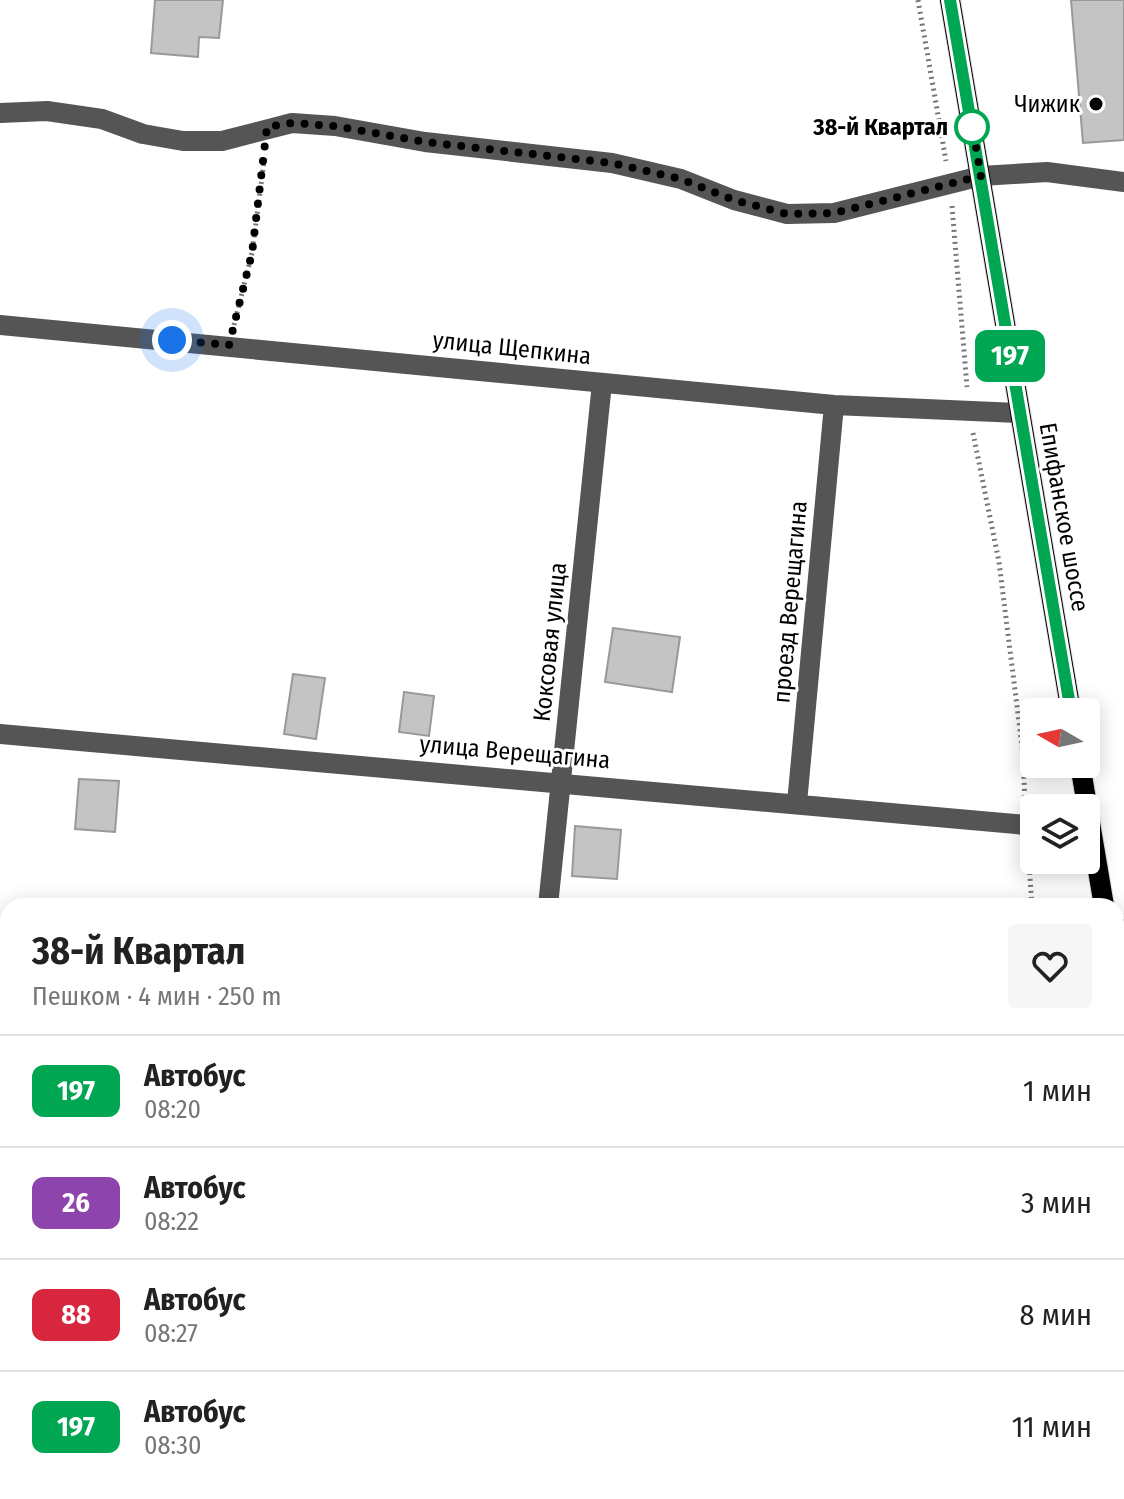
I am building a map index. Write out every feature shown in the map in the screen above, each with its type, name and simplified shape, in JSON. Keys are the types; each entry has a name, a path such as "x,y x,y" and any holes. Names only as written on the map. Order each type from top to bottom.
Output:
{"main road":[{"name":"Епифанское шоссе","path":"950,0 1069,698"},
{"path":"1082,778 1103,898"}],"street":[{"path":"0,113 47,111 102,119 143,134 183,141 222,141 292,123 335,126 425,142 612,163 681,179 734,200 787,214 834,213 981,176 1047,172 1124,182"},
{"name":"улица Щепкина","path":"0,325 834,405 1020,413"},
{"name":"Коксовая улица","path":"549,898 602,383"},
{"name":"проезд Верещагина","path":"797,803 834,405"},
{"name":"улица Верещагина","path":"0,734 1020,824"}],"path":[{"path":"918,0 950,182 969,413 999,562 1023,754 1025,794"},
{"path":"229,345 252,253 267,127"},
{"path":"1030,874 1031,898"}],"building":[{"path":"155,0 223,0 219,38 199,37 198,57 151,53"},
{"path":"1071,0 1124,0 1124,140 1083,143"},
{"path":"613,628 680,637 672,692 605,682"},
{"path":"293,674 325,678 316,739 284,734"},
{"path":"404,692 434,696 429,736 399,732"},
{"path":"79,779 119,781 115,832 75,829"},
{"path":"575,826 621,830 617,879 572,876"}],"bus line":[{"name":"197","path":"950,0 1069,698"}],"place":[{"name":"Чижик","path":"1096,104"},
{"name":"38-й Квартал","path":"972,127"}],"route":[{"path":"172,340 229,345 252,253 263,183 267,127 292,123 335,126 425,142 612,163 681,179 734,200 787,214 834,213 883,198 981,176 971,118 972,127"}]}
